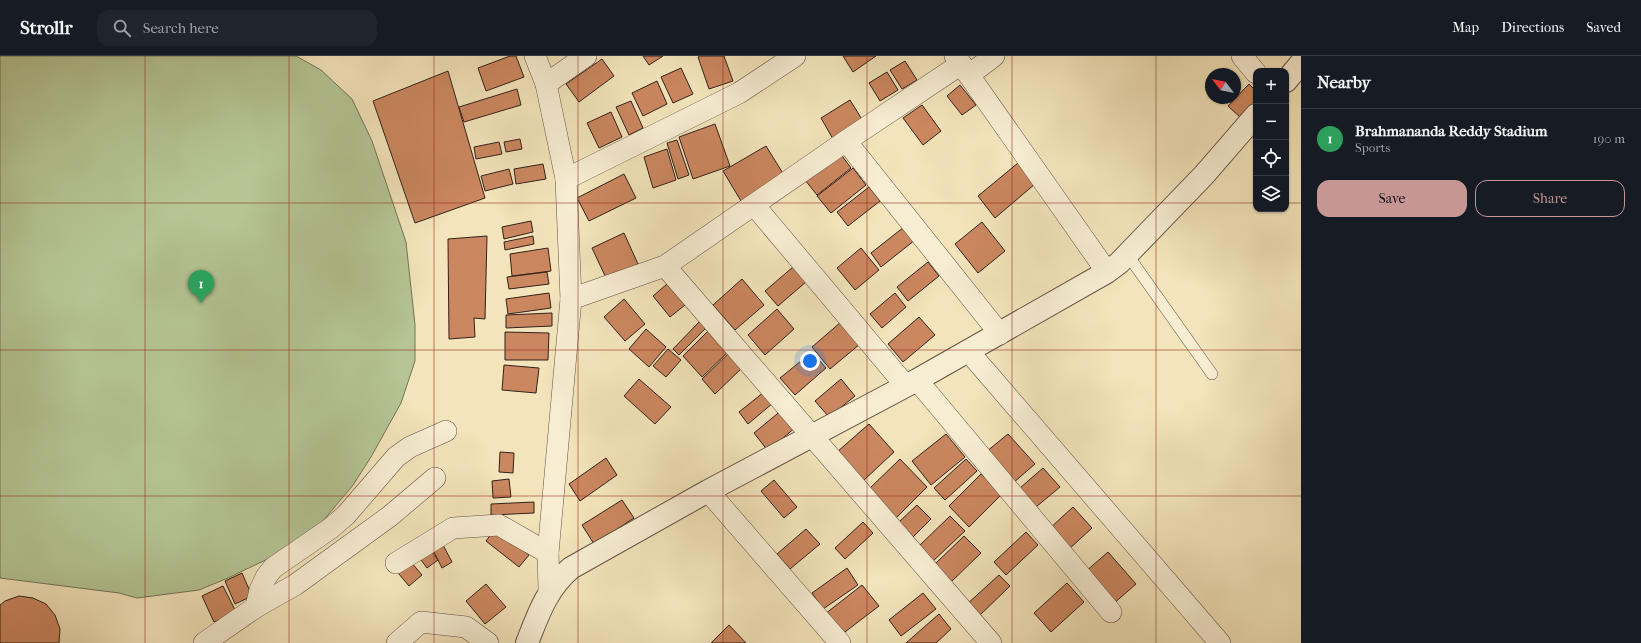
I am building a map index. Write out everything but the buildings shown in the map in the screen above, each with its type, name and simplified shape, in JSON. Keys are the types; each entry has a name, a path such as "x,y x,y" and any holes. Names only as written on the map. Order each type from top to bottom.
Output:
{"street":[{"path":"535,56 546,84 566,179 571,299 548,553 550,590"},
{"path":"546,84 586,56"},
{"path":"566,179 739,92 795,56"},
{"path":"571,299 665,266 846,141 962,65 994,56"},
{"path":"1242,56 1253,69"},
{"path":"1289,77 1301,63"},
{"path":"962,65 1107,272"},
{"path":"527,643 542,605 550,590 561,576 571,568 708,490 912,383 1107,272 1118,263 1204,176 1253,119"},
{"path":"846,141 1000,334"},
{"path":"754,205 912,383 1111,612"},
{"path":"665,266 991,643"},
{"path":"968,352 1220,643"},
{"path":"256,608 260,590 266,577 273,568 331,528 346,515 396,457 410,446 446,430"},
{"path":"204,643 256,608 308,576 390,516 436,478"},
{"path":"708,490 840,643"},
{"path":"396,563 453,528 492,525 499,525 548,553"},
{"path":"397,643 421,622 466,627 488,643"}],"lane":[{"path":"1127,254 1212,374"}],"green space":[{"path":"0,56 296,56 321,70 352,99 372,141 406,242 415,325 415,361 401,403 371,457 353,485 323,521 280,553 199,590 137,598 119,593 0,578"}],"place":[{"name":"Brahmananda Reddy Stadium","path":"201,303"}]}
